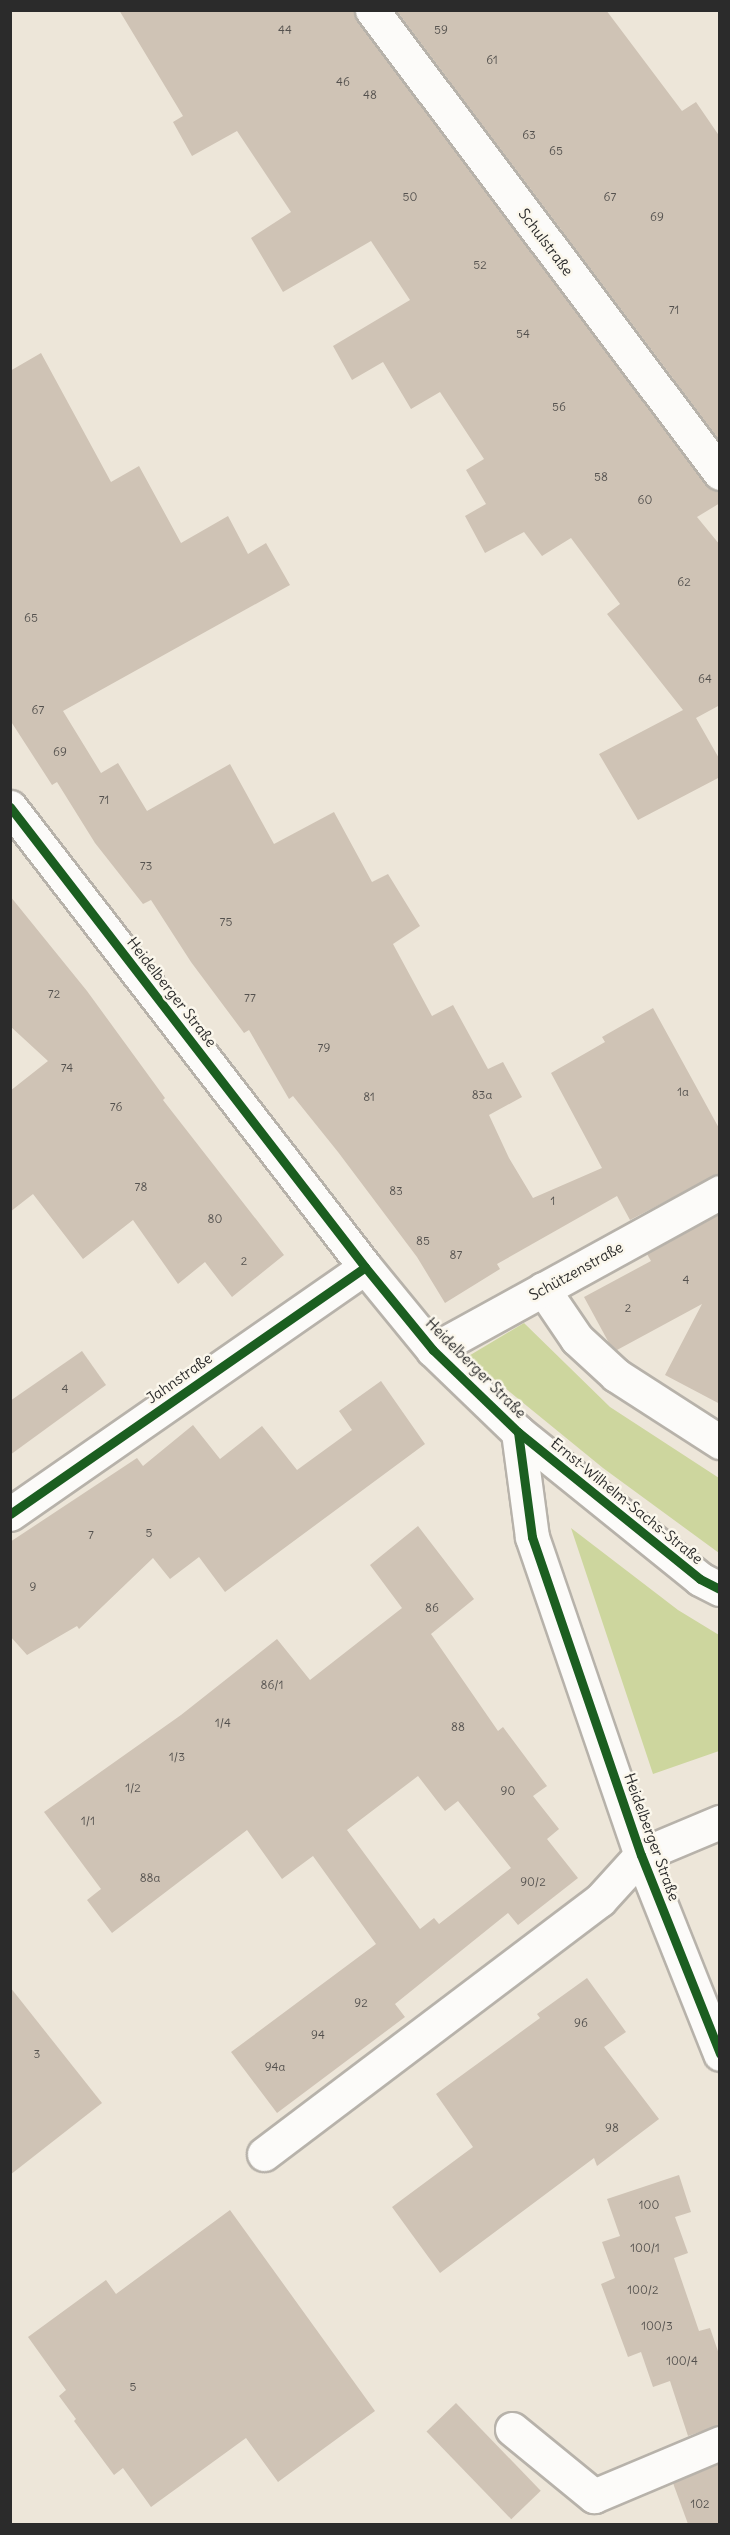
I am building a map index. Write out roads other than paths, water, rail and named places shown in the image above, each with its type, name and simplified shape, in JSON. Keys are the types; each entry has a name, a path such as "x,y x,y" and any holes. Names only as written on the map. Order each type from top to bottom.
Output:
{"street":[{"name":"Schulstraße","path":"372,10 720,472"},
{"name":"Heidelberger Straße","path":"10,807 365,1267 433,1350 518,1432 532,1537 641,1855 720,2054"},
{"name":"Schützenstraße","path":"433,1350 720,1192"},
{"name":"Jahnstraße","path":"10,1514 365,1267"},
{"path":"543,1289 577,1339 616,1375 720,1442"},
{"name":"Ernst-Wilhelm-Sachs-Straße","path":"518,1432 700,1579 720,1589"},
{"path":"264,2154 600,1900 641,1855 720,1822"},
{"path":"512,2429 594,2496 720,2443"}]}
